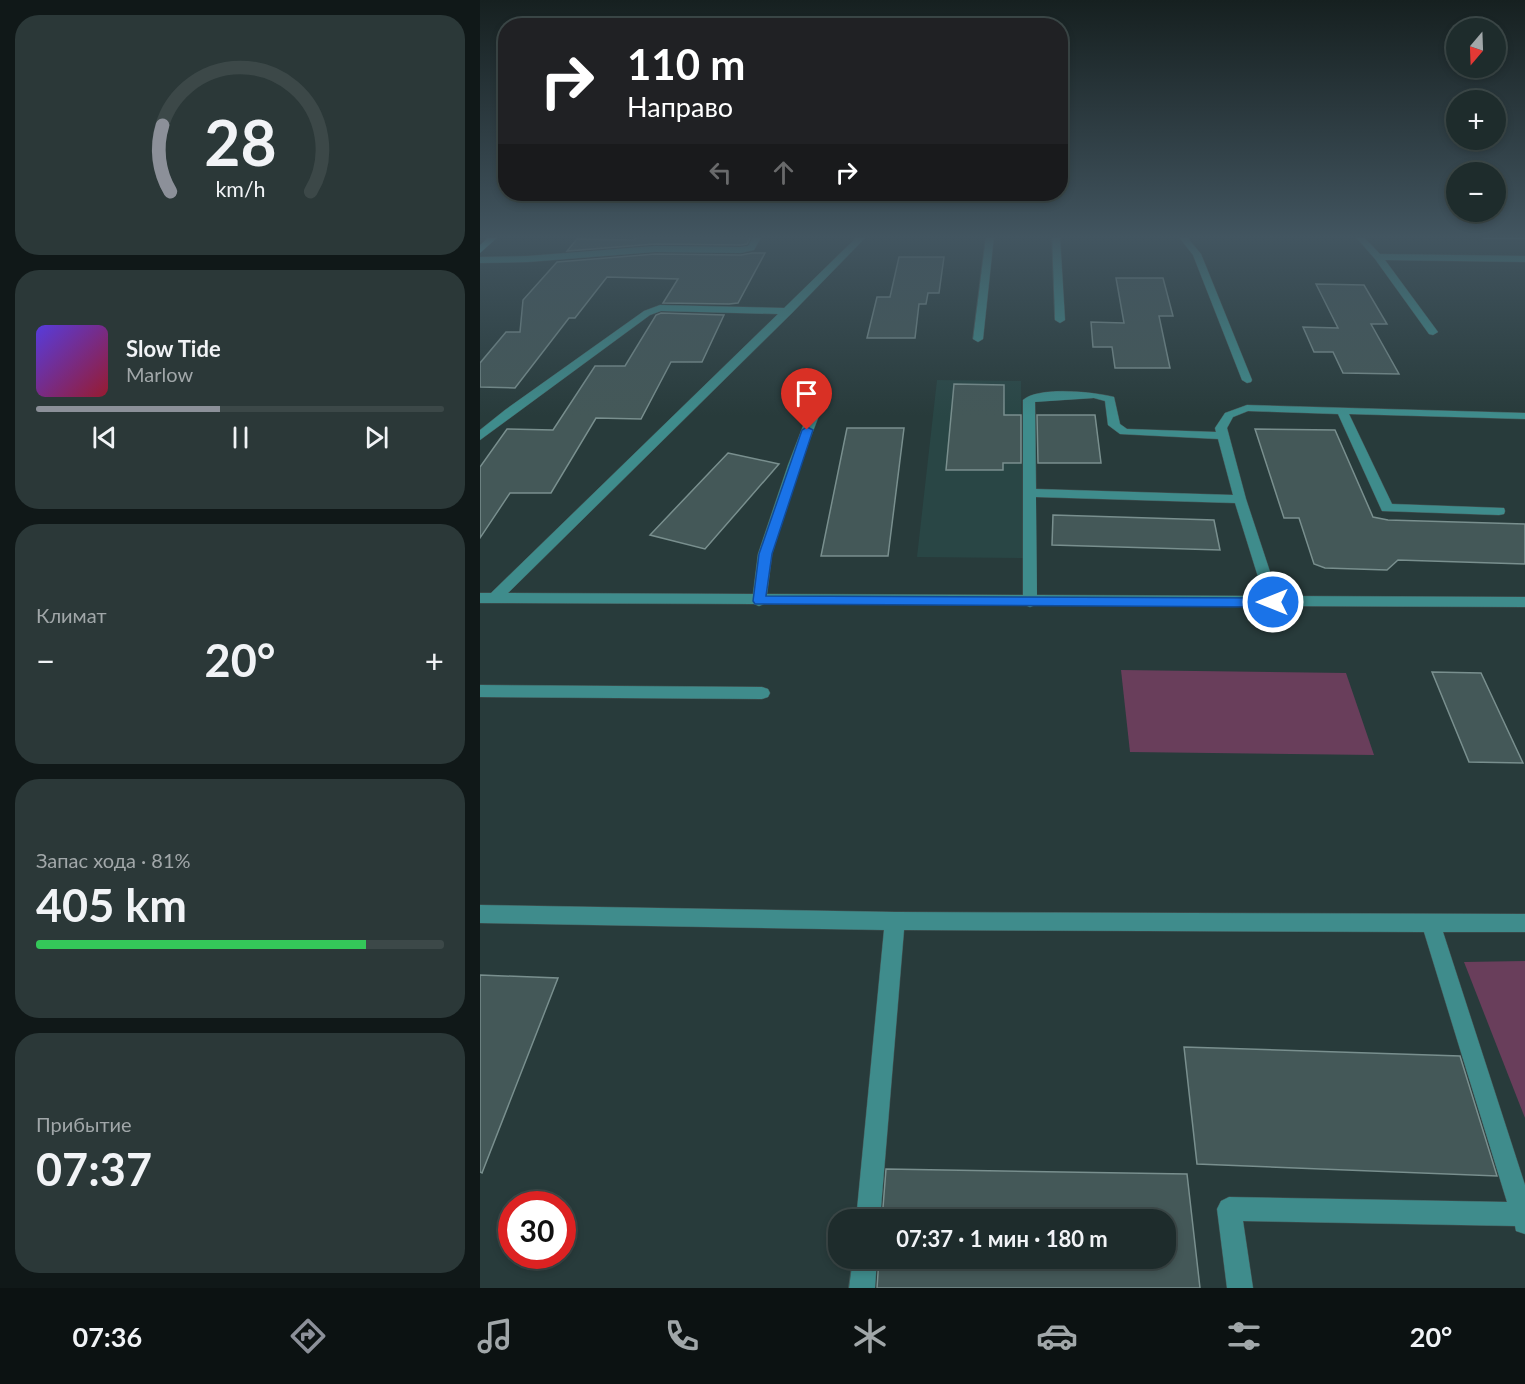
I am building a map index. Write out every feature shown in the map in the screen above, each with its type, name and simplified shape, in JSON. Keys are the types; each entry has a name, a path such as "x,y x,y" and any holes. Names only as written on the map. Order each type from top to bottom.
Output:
{"street":[{"path":"496,597 804,296"},
{"path":"978,339 983,296"},
{"path":"1059,296 1060,320"},
{"path":"1214,296 1247,380"},
{"path":"1406,296 1432,332"},
{"path":"480,436 509,412 647,313 660,308 789,311"},
{"path":"1030,602 1029,400 1036,397 1094,395 1110,399 1114,425 1124,432 1223,436"},
{"path":"1273,602 1240,499 1221,428 1230,414 1248,408 1342,411 1441,418 1525,416"},
{"path":"1342,411 1387,508 1499,511"},
{"path":"759,601 765,554 814,412"},
{"path":"1031,493 1240,499"},
{"path":"480,598 759,601 1525,602"},
{"path":"480,691 762,693"},
{"path":"480,914 895,921 1525,923"},
{"path":"869,1209 895,921"},
{"path":"1240,1288 1230,1209 1524,1218 1431,924"},
{"path":"862,1288 864,1269"}],"shaded area":[{"path":"937,380 1021,381 1023,558 917,557"},
{"path":"1121,670 1346,673 1374,755 1130,752"},
{"path":"1525,961 1525,1118 1464,962"}],"building":[{"path":"526,296 592,296 575,318 569,318 515,388 480,387 480,363 506,332 520,332 523,300"},
{"path":"667,296 742,296 738,303 729,304 663,303"},
{"path":"927,296 926,304 919,304 915,338 867,338 877,297"},
{"path":"1119,296 1168,296 1173,316 1159,316 1170,368 1115,368 1112,347 1093,347 1091,322 1124,323"},
{"path":"1322,296 1371,296 1387,324 1371,324 1399,374 1343,373 1333,352 1314,352 1303,327 1338,328"},
{"path":"661,313 724,315 702,362 671,362 641,419 596,418 551,493 510,493 480,538 480,467 507,429 553,430 595,366 625,366 656,315"},
{"path":"954,384 1004,385 1004,415 1021,415 1021,463 1003,463 1003,470 946,470"},
{"path":"1037,415 1095,415 1101,463 1038,463"},
{"path":"847,428 904,428 888,556 821,556"},
{"path":"1255,429 1335,430 1373,517 1388,520 1525,524 1525,564 1398,560 1387,570 1325,568 1314,564 1299,518 1284,518"},
{"path":"728,453 779,464 705,549 650,535"},
{"path":"1053,515 1214,520 1220,550 1052,545"},
{"path":"1432,672 1481,673 1523,763 1469,762"},
{"path":"480,975 558,978 482,1173 480,1172"},
{"path":"1184,1047 1460,1056 1497,1176 1197,1164"},
{"path":"886,1169 1187,1174 1200,1288 877,1288 878,1269 1176,1269 1176,1209 883,1209"}],"route":[{"path":"807,430 765,554 759,601 1273,602"}]}
